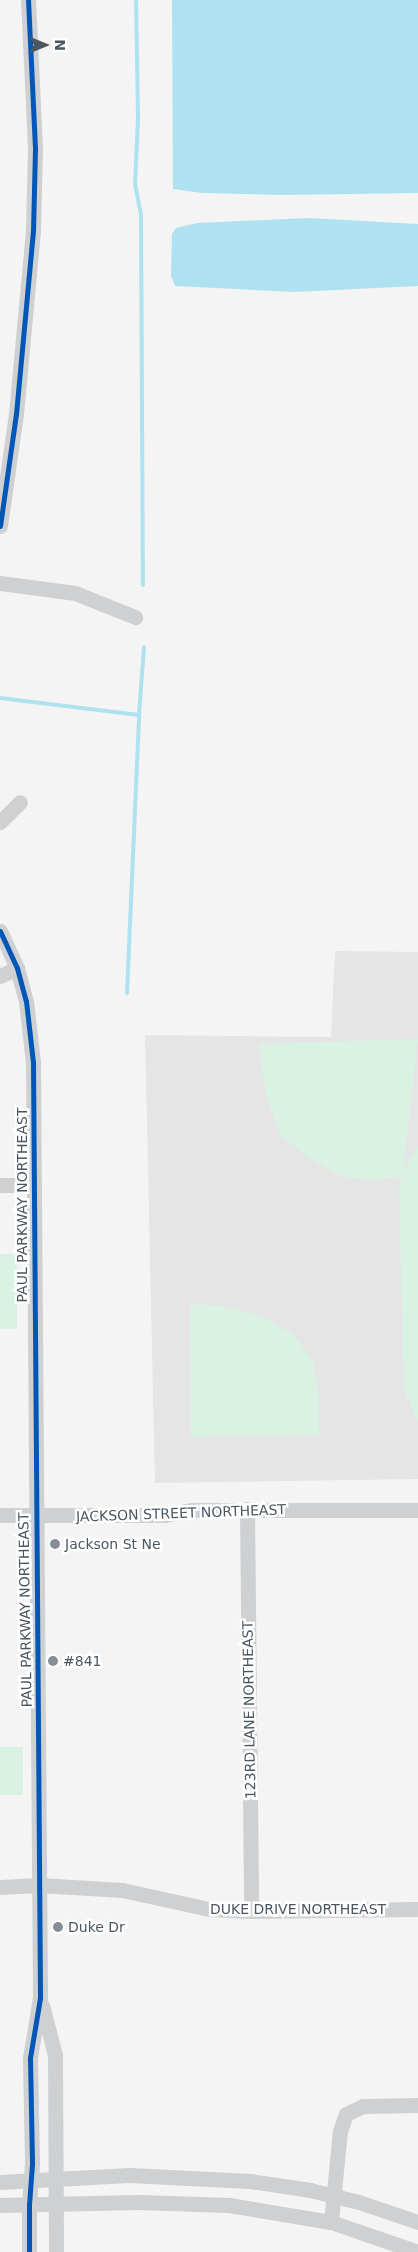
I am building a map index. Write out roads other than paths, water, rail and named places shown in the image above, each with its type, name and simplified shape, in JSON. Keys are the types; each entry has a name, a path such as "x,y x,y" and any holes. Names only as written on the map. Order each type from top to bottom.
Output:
{"street":[{"path":"0,526 16,414 33,231 35,148 28,0"},
{"path":"0,583 75,593 135,617"},
{"path":"0,822 20,802"},
{"name":"PAUL PARKWAY NORTHEAST","path":"0,931 17,968 26,1001 32,1062 40,1998 30,2058 32,2180 29,2205 29,2252"},
{"path":"0,976 17,968"},
{"path":"0,1185 32,1185"},
{"name":"JACKSON STREET NORTHEAST","path":"35,1516 164,1515 193,1510 247,1509 418,1510"},
{"name":"123RD LANE NORTHEAST","path":"247,1509 251,1911"},
{"name":"PAUL PARKWAY NORTHEAST","path":"0,1515 35,1516"},
{"name":"DUKE DRIVE NORTHEAST","path":"0,1887 39,1885 122,1890 209,1909 251,1911 418,1909"},
{"name":"PAUL PARKWAY NORTHEAST","path":"40,1998 55,2055 56,2252"},
{"path":"331,2222 335,2197 340,2131 346,2114 364,2106 418,2105"},
{"path":"0,2182 129,2175 220,2178 280,2185 335,2197 418,2222"},
{"path":"0,2205 139,2202 229,2205 331,2222 418,2252"}],"water":[{"path":"172,0 418,0 418,193 281,195 202,193 173,189"},
{"path":"309,218 418,224 418,286 294,292 175,286 171,276 172,234 176,228 197,223"}],"waterway":[{"path":"136,0 138,119 135,184 141,215 143,585"},
{"path":"127,993 139,715 144,647"},
{"path":"0,698 139,715"}],"place":[{"name":"Jackson St Ne","path":"55,1544"},
{"name":"#841","path":"53,1661"},
{"name":"Duke Dr","path":"58,1927"}]}
